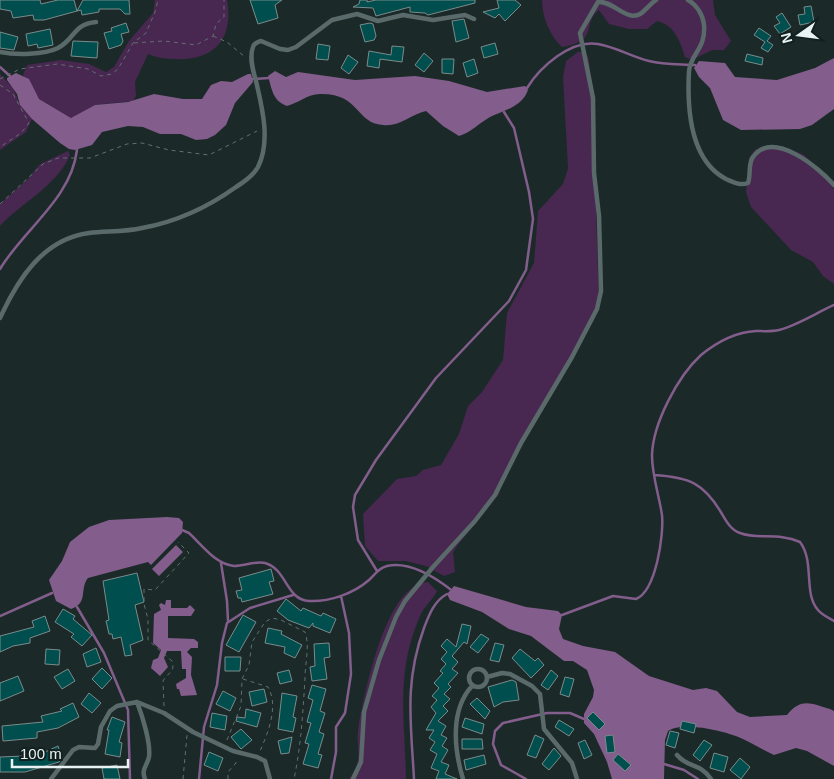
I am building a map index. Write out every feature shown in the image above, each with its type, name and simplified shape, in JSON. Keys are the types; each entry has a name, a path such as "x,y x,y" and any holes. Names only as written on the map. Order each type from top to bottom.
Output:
{"lane":[{"path":"353,779 361,762 364,712 378,660 396,617 405,601 495,495 521,444 572,357 597,308 601,291 599,216 594,173 593,98 581,39 582,27 598,2 608,3 632,16 639,14 656,0"},
{"path":"688,0 700,12 704,25 700,50 691,60 689,72 690,103 696,143 704,161 715,172 737,184 744,184 748,183 751,160 759,150 769,148 789,151 803,157 822,171 834,185"},
{"path":"0,318 11,293 36,259 70,237 88,233 125,231 169,222 210,203 249,178 258,166 262,152 264,125 253,68 252,48 256,43 261,40 280,49 288,50 296,47 332,20 344,15 357,14 378,21 403,15 433,20 465,14 474,19"},
{"path":"0,52 18,55 57,48 78,28 96,22"},
{"path":"472,686 468,677 474,669 482,670 487,677"},
{"path":"487,677 502,673 522,678 540,694 543,719 548,735 572,763 577,779"},
{"path":"472,686 482,686 486,682 487,677"},
{"path":"463,779 456,746 456,729 461,702 472,686"},
{"path":"138,702 143,717 149,756 144,767 145,779"},
{"path":"51,779 73,750 79,747 95,748 105,718 110,711 121,705 138,702 162,712 188,730 230,749 257,757 265,762 270,779"},
{"path":"677,755 686,764 700,766 711,779"}],"path":[{"path":"0,79 20,69 57,64 88,69 101,76 112,74 118,69 133,43 146,33 156,12 158,0"},
{"path":"133,43 164,41 196,45 212,36 216,24 224,17 224,0"},
{"path":"212,36 227,42 244,56 253,68"},
{"path":"0,85 12,94 29,123 21,133 0,147"},
{"path":"0,204 43,164 58,158 90,158 126,144 142,143 170,150 210,155 261,129"},
{"path":"162,712 165,703 163,681 173,669 172,661 148,640 148,619 144,604 144,590 154,590 189,553 178,542"},
{"path":"228,779 228,772 236,763 230,749 228,735 241,706 242,679 249,665 252,642 266,622 272,618 281,620 305,632 307,639 307,667 300,752 294,779"},
{"path":"242,679 268,687 271,693 270,721 257,757"},
{"path":"184,779 188,730"}],"shaded area":[{"path":"155,0 227,0 227,26 224,36 218,45 210,51 189,59 172,59 148,54 135,82 136,96 133,101 95,105 78,116 71,118 39,99 23,75 27,65 61,60 89,64 106,72 114,67 129,41 153,13"},
{"path":"542,0 713,0 715,15 731,41 724,50 712,50 692,60 685,57 676,35 663,23 657,21 647,29 629,29 609,24 599,10 591,21 586,36 581,41 562,47 548,26 543,13"},
{"path":"578,52 588,56 592,84 599,304 594,320 503,479 499,494 453,552 455,572 444,576 426,566 406,561 378,561 365,546 363,514 397,479 416,476 423,470 441,465 459,434 468,406 482,392 503,360 507,313 534,263 538,211 563,184 568,168 563,77 566,61"},
{"path":"834,58 834,109 812,125 800,129 741,130 723,120 710,88 699,77 694,68 699,61 725,63 735,77 777,80 815,68"},
{"path":"275,71 286,77 298,72 355,80 415,76 449,81 487,92 525,86 528,90 517,104 490,117 459,136 443,126 426,111 395,124 383,125 367,119 343,98 333,95 315,94 287,106 276,98 272,90 268,76"},
{"path":"16,73 29,79 39,99 71,118 95,105 128,102 154,94 183,99 202,99 211,85 221,81 232,82 248,74 251,74 253,82 235,103 226,125 215,135 207,139 196,140 181,134 160,134 143,127 128,126 102,132 92,145 75,150 69,149 60,143 32,119 20,105 17,94 7,80 7,78"},
{"path":"0,74 13,88 20,105 32,119 26,132 0,150"},
{"path":"763,146 788,148 804,155 816,166 834,189 834,284 823,276 813,262 791,250 751,207 746,192 749,158 755,150"},
{"path":"68,151 70,155 57,176 0,226 0,204 28,179 40,164"},
{"path":"179,518 183,522 182,533 151,565 148,562 88,578 85,582 80,603 71,609 56,601 49,580 62,561 70,542 89,527 109,520"},
{"path":"176,545 183,552 159,576 152,569"},
{"path":"428,582 437,591 420,616 412,637 404,677 403,717 406,779 349,779 357,764 359,724 366,688 380,641 389,619 400,600 413,587"},
{"path":"454,586 526,607 558,611 562,615 559,629 563,639 583,646 615,652 649,676 693,690 706,688 717,691 737,712 750,717 787,715 797,706 807,703 830,709 834,711 834,766 807,751 796,748 774,755 743,739 726,733 705,728 684,727 668,731 665,740 664,779 612,779 607,762 594,734 584,723 584,714 593,697 594,690 587,670 573,661 564,661 531,636 509,629 482,612 450,600 447,594"},
{"path":"166,600 171,600 171,608 187,608 190,605 195,610 191,616 168,616 168,638 194,639 198,642 198,648 191,648 187,652 192,657 191,675 197,695 181,696 179,689 177,689 176,684 186,678 186,669 182,669 181,651 167,651 164,658 168,667 160,676 151,668 153,660 158,658 161,650 153,643 154,614 161,610 159,605 161,603 165,605"}],"building":[{"path":"0,0 40,0 41,4 58,0 74,0 77,11 44,20 34,20 33,15 13,18 11,11 0,9"},
{"path":"83,0 129,0 130,14 125,14 120,9 99,9 99,12 82,15 81,10 77,11"},
{"path":"250,0 282,0 275,5 278,18 258,24"},
{"path":"360,0 367,0 367,2 376,0 475,0 475,3 428,15 410,12 410,7 376,16 373,8 353,7 359,4"},
{"path":"497,0 515,0 521,5 505,21 499,14 495,18 483,12 499,8"},
{"path":"811,6 814,22 800,25 798,15 805,14 804,7"},
{"path":"782,13 791,27 780,34 774,26 780,23 776,17"},
{"path":"464,19 469,38 456,42 452,21"},
{"path":"126,23 129,32 121,34 123,41 121,45 109,49 104,33 112,31 111,28"},
{"path":"373,24 376,36 374,40 365,42 360,25"},
{"path":"759,28 771,36 767,41 773,45 768,52 761,48 765,42 754,35"},
{"path":"50,29 53,45 38,48 37,44 28,46 26,34"},
{"path":"0,32 18,37 14,50 0,48"},
{"path":"73,41 98,42 97,58 71,56"},
{"path":"495,43 498,54 484,58 481,47"},
{"path":"318,44 330,46 328,60 316,59"},
{"path":"392,46 404,47 402,62 380,59 379,68 367,66 369,51 391,55"},
{"path":"424,53 433,61 424,72 415,65"},
{"path":"747,54 763,58 762,65 745,61"},
{"path":"348,55 358,62 349,74 341,68"},
{"path":"442,59 454,59 453,74 442,73"},
{"path":"474,59 478,73 467,77 463,63"},
{"path":"271,569 274,581 269,582 273,594 242,602 241,598 238,598 236,591 242,590 239,578"},
{"path":"137,573 144,602 135,605 143,640 130,645 132,655 125,656 121,637 113,639 112,634 109,634 106,621 109,620 103,581"},
{"path":"286,599 301,611 303,608 321,616 323,613 336,619 330,633 313,626 313,623 309,628 288,620 277,611"},
{"path":"63,609 75,616 73,619 92,635 82,646 71,637 74,634 55,622"},
{"path":"243,615 256,622 239,652 226,645"},
{"path":"45,616 50,631 30,638 30,643 13,646 0,652 0,636 34,627 32,621"},
{"path":"462,624 471,626 467,644 464,642 452,656 458,662 452,669 458,673 448,684 451,687 444,694 450,699 443,706 448,711 438,721 446,726 441,735 447,738 442,746 448,750 441,762 449,765 445,774 457,779 436,779 439,771 431,768 437,754 430,750 435,742 429,738 434,730 426,730 436,713 431,707 437,700 432,696 439,688 434,683 443,673 440,671 446,664 441,659 447,652 441,646 447,639 456,647"},
{"path":"268,628 282,631 281,634 302,645 295,658 284,653 285,647 265,643"},
{"path":"481,634 489,639 478,653 470,647"},
{"path":"329,643 330,657 324,658 327,679 312,681 310,667 315,666 314,644"},
{"path":"495,643 504,645 499,662 490,660"},
{"path":"96,648 101,662 87,667 83,654"},
{"path":"46,649 60,650 59,665 45,664"},
{"path":"520,649 535,661 538,658 544,665 531,678 512,658"},
{"path":"225,657 241,657 240,671 225,671"},
{"path":"102,668 112,678 102,689 92,679"},
{"path":"68,669 75,681 62,689 54,677"},
{"path":"289,670 292,681 280,684 277,673"},
{"path":"551,670 558,676 548,690 541,685"},
{"path":"18,676 24,691 0,701 0,683"},
{"path":"565,677 574,679 569,697 560,694"},
{"path":"512,680 516,682 519,700 503,702 494,707 488,687"},
{"path":"312,685 326,689 320,711 325,713 319,732 324,734 318,754 322,755 318,768 303,764 309,744 305,743 311,723 307,722 313,700 308,698"},
{"path":"264,689 267,702 252,706 249,692"},
{"path":"223,691 236,698 230,711 216,704"},
{"path":"89,693 101,703 92,713 81,704"},
{"path":"282,693 297,696 293,717 296,718 293,732 278,729"},
{"path":"477,698 490,711 485,719 470,704"},
{"path":"73,703 79,717 58,728 37,732 37,738 3,741 2,726 43,722 41,716 62,711 60,709"},
{"path":"246,709 261,713 257,727 236,721 237,717 245,718"},
{"path":"593,712 605,724 599,730 587,718"},
{"path":"212,713 227,716 225,730 210,727"},
{"path":"112,717 125,722 119,742 122,743 120,757 105,754 109,730 107,730"},
{"path":"465,718 484,724 482,734 462,727"},
{"path":"559,720 574,729 569,736 555,727"},
{"path":"682,721 696,724 694,733 680,729"},
{"path":"241,729 252,740 241,749 231,737"},
{"path":"670,731 679,733 675,748 666,745"},
{"path":"535,735 544,739 536,758 527,755"},
{"path":"613,735 615,752 607,753 605,736"},
{"path":"292,737 289,753 281,754 278,741"},
{"path":"462,739 482,739 483,749 462,749"},
{"path":"585,740 592,755 584,759 578,743"},
{"path":"704,740 712,745 700,761 693,755"},
{"path":"58,746 62,758 59,762 25,772 0,772 0,757 24,756 45,752"},
{"path":"554,748 561,756 549,770 542,764"},
{"path":"209,752 223,758 218,771 204,765"},
{"path":"714,753 728,757 724,772 710,768"},
{"path":"618,754 631,765 625,771 613,760"},
{"path":"484,755 486,764 466,770 464,760"},
{"path":"740,758 750,767 741,779 730,770"},
{"path":"117,765 120,779 104,779 102,768"}],"waterway":[{"path":"527,88 557,56 577,46 588,44 605,45 655,62 695,65"},
{"path":"0,67 10,76"},
{"path":"252,79 269,78"},
{"path":"377,571 358,540 353,507 355,495 376,460 436,378 509,301 526,270 533,219 529,192 514,128 504,112"},
{"path":"0,269 66,184 73,168 77,150"},
{"path":"562,615 613,596 636,599 643,594 649,585 654,574 662,535 662,515 652,463 653,442 668,401 692,364 707,350 741,333 773,331 786,328 834,305"},
{"path":"654,475 686,480 702,489 709,495 729,525 737,532 754,536 784,537 800,542 807,559 811,595 814,603 820,612 834,621"},
{"path":"182,530 189,533 221,562 234,566 253,563 265,563 272,566 296,595 301,599 309,601 325,600 348,593 363,585 381,568 395,565 420,571 450,589"},
{"path":"221,563 228,621"},
{"path":"0,616 52,593"},
{"path":"414,779 410,703 414,667 418,648 430,613 435,604 447,594"},
{"path":"199,779 204,727 217,685 222,643 227,623 250,608 293,595"},
{"path":"331,779 336,752 336,727 345,713 351,674 349,633 341,596"},
{"path":"77,607 104,653 128,710 130,779"},
{"path":"526,779 501,765 493,744 495,731 503,723 547,713 570,713 584,719"},
{"path":"664,764 684,770 698,779"}]}
